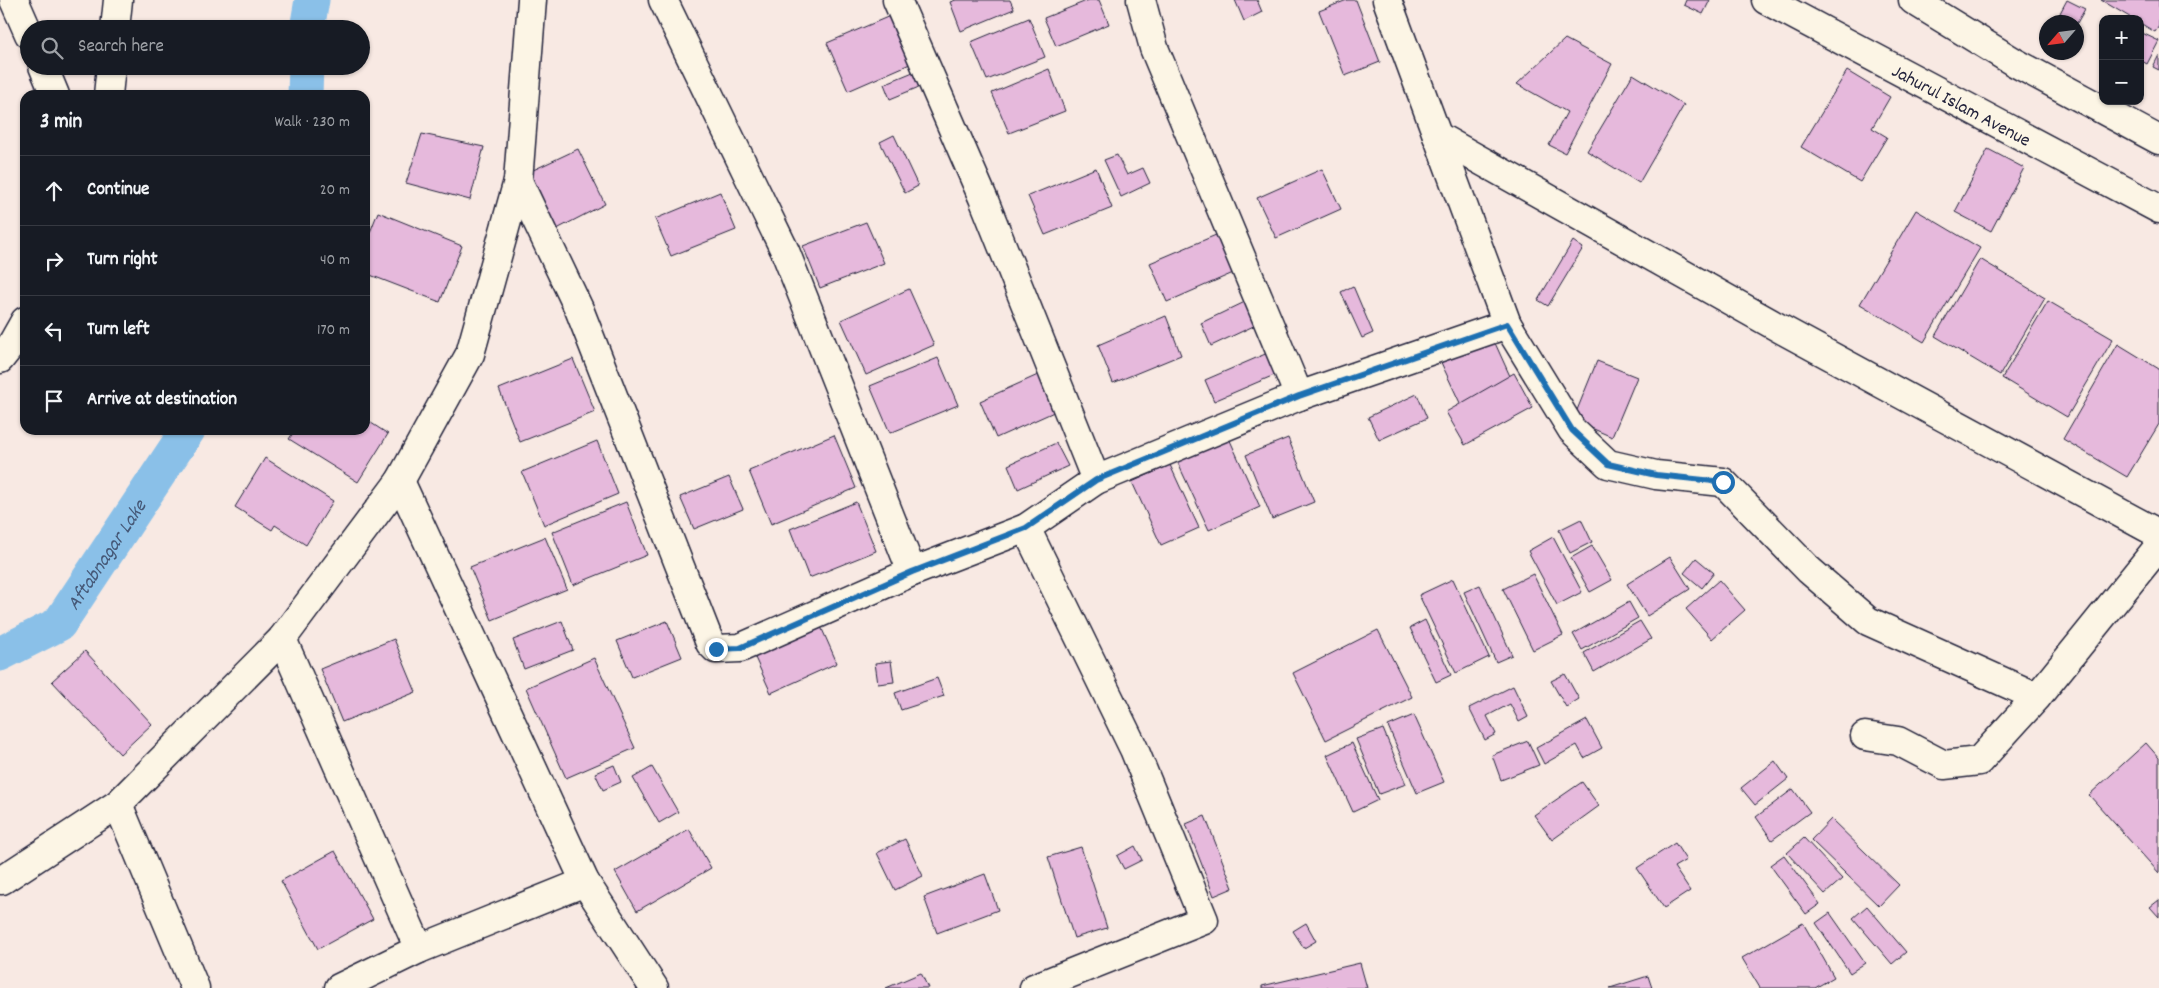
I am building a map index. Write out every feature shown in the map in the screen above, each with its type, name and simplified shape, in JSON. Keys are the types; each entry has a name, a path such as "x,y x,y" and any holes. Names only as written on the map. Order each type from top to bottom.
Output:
{"street":[{"path":"14,0 23,20"},
{"path":"116,20 118,0"},
{"path":"2,880 118,804 282,639 400,481 470,354 518,181 532,0"},
{"path":"663,0 785,251 912,572"},
{"path":"897,0 983,198 1096,480"},
{"path":"1141,0 1154,48 1299,396"},
{"path":"1387,0 1507,324 1572,430 1608,464 1656,475 1723,482 1809,570 1868,621 2037,697"},
{"name":"Jahurul Islam Avenue","path":"1766,0 2159,209"},
{"path":"1913,0 2014,62 2159,140"},
{"path":"47,75 53,90"},
{"path":"109,90 110,75"},
{"path":"1437,136 1781,330 2159,534"},
{"path":"518,181 579,309 710,643 716,649 740,648 912,572 1026,528 1096,480 1299,396 1507,324"},
{"path":"0,359 20,329"},
{"path":"400,481 585,882 654,988"},
{"path":"1026,528 1134,749 1204,920 1034,988"},
{"path":"1864,736 1898,741 1944,765 1978,761 2037,697 2159,546"},
{"path":"282,639 419,949"},
{"path":"118,804 196,988"},
{"path":"339,988 419,949 585,882"}],"building":[{"path":"956,0 1010,0 1014,9 961,31 950,2"},
{"path":"1089,0 1099,0 1109,24 1056,46 1044,18"},
{"path":"1235,0 1257,0 1262,12 1244,21"},
{"path":"1347,0 1356,0 1380,62 1345,76 1319,11"},
{"path":"1686,0 1710,0 1703,14 1684,5"},
{"path":"2067,0 2085,9 2082,15 2063,15 2060,13"},
{"path":"2101,0 2159,0 2159,26 2155,32 2144,25 2144,15 2126,15"},
{"path":"897,13 919,60 848,91 827,43"},
{"path":"1029,18 1045,57 987,80 971,42"},
{"path":"2144,34 2159,41 2147,64 2144,62"},
{"path":"1565,39 1612,64 1565,153 1549,145 1567,112 1517,84"},
{"path":"2159,55 2159,70 2153,67"},
{"path":"1049,69 1065,111 1009,133 992,93"},
{"path":"1847,71 1890,97 1872,128 1887,137 1860,182 1801,147"},
{"path":"913,72 919,87 890,99 884,84"},
{"path":"1633,74 1684,105 1639,183 1587,151"},
{"path":"422,134 484,147 470,200 406,183"},
{"path":"894,135 918,186 905,193 880,142"},
{"path":"578,149 605,204 557,229 529,172"},
{"path":"1988,149 2024,168 1991,231 1955,212"},
{"path":"1117,155 1127,175 1143,168 1150,183 1121,197 1104,160"},
{"path":"1096,168 1112,208 1045,235 1028,196"},
{"path":"1322,169 1341,209 1276,238 1257,198"},
{"path":"720,192 736,230 671,256 655,219"},
{"path":"1916,210 1980,248 1924,342 1860,304"},
{"path":"378,212 462,246 440,302 370,275 370,232"},
{"path":"866,222 884,263 820,288 803,246"},
{"path":"1223,232 1240,270 1167,302 1150,263"},
{"path":"1573,241 1583,248 1548,306 1538,300"},
{"path":"1980,259 2045,298 2000,375 1935,336"},
{"path":"1353,286 1373,333 1362,338 1341,292"},
{"path":"909,289 934,345 866,375 841,320"},
{"path":"1249,300 1260,323 1211,346 1201,323"},
{"path":"2048,301 2113,339 2067,417 2002,378"},
{"path":"1166,316 1181,355 1113,383 1098,345"},
{"path":"1490,332 1519,396 1468,420 1438,356"},
{"path":"2118,344 2159,369 2159,424 2127,477 2063,439"},
{"path":"1270,352 1279,373 1214,401 1205,380"},
{"path":"938,358 958,405 890,433 870,386"},
{"path":"573,359 595,412 520,442 499,389"},
{"path":"1597,361 1637,377 1612,437 1573,420"},
{"path":"1049,370 1065,407 996,438 980,401"},
{"path":"1514,373 1533,408 1465,445 1446,412"},
{"path":"1417,394 1427,418 1379,440 1368,417"},
{"path":"370,422 388,434 358,482 289,439 292,435 370,435"},
{"path":"834,435 856,488 771,524 749,471"},
{"path":"1228,436 1260,507 1209,530 1176,459"},
{"path":"1288,438 1314,502 1272,519 1246,455"},
{"path":"597,441 618,494 544,525 522,472"},
{"path":"1056,443 1068,466 1018,489 1008,465"},
{"path":"265,458 333,501 306,545 275,525 272,530 235,507"},
{"path":"1170,465 1199,528 1161,545 1132,482"},
{"path":"729,477 743,509 694,529 680,497"},
{"path":"626,502 647,555 573,585 552,532"},
{"path":"856,502 876,551 809,578 790,529"},
{"path":"1581,519 1592,542 1570,553 1559,530"},
{"path":"545,537 567,589 492,620 470,567"},
{"path":"1553,537 1582,592 1557,605 1528,551"},
{"path":"1592,546 1612,580 1590,592 1571,558"},
{"path":"1670,557 1690,589 1647,616 1627,584"},
{"path":"1696,558 1714,573 1702,588 1684,573"},
{"path":"1533,574 1563,635 1533,650 1503,589"},
{"path":"1453,579 1489,657 1456,673 1419,595"},
{"path":"1719,580 1745,610 1712,639 1686,609"},
{"path":"1480,585 1512,655 1496,662 1464,592"},
{"path":"1629,602 1638,618 1582,650 1573,634"},
{"path":"818,620 837,663 771,693 752,651"},
{"path":"1425,620 1451,675 1436,682 1410,628"},
{"path":"562,621 573,650 524,669 513,640"},
{"path":"667,621 682,657 632,677 617,641"},
{"path":"1640,621 1651,639 1594,672 1584,653"},
{"path":"1378,630 1412,697 1326,740 1293,673"},
{"path":"394,639 416,692 342,722 320,669"},
{"path":"85,651 152,724 120,754 52,681"},
{"path":"594,658 635,748 566,778 526,688"},
{"path":"891,661 894,682 878,684 875,663"},
{"path":"1565,674 1579,699 1566,707 1551,681"},
{"path":"937,678 944,696 901,710 895,693"},
{"path":"1513,686 1528,717 1519,722 1510,704 1487,716 1496,734 1485,740 1469,708"},
{"path":"1414,715 1444,782 1417,793 1388,726"},
{"path":"1587,720 1602,748 1584,758 1577,745 1544,764 1536,748"},
{"path":"1383,729 1406,784 1379,794 1356,739"},
{"path":"1528,741 1539,765 1501,780 1492,755"},
{"path":"1352,743 1378,800 1353,812 1327,755"},
{"path":"2146,743 2159,758 2159,873 2089,795"},
{"path":"1775,761 1788,779 1755,805 1741,788"},
{"path":"614,765 621,782 603,790 595,773"},
{"path":"652,767 678,812 659,823 633,778"},
{"path":"1582,782 1599,806 1552,840 1534,815"},
{"path":"1793,789 1810,812 1772,840 1756,817"},
{"path":"1205,816 1233,888 1214,896 1186,824"},
{"path":"1831,819 1899,885 1879,906 1811,840"},
{"path":"689,829 711,868 637,911 615,872"},
{"path":"1804,838 1842,879 1825,894 1787,853"},
{"path":"905,839 923,876 895,890 877,853"},
{"path":"1675,843 1686,860 1674,867 1690,891 1664,908 1637,868"},
{"path":"1135,846 1142,860 1124,869 1117,856"},
{"path":"1081,847 1107,928 1074,938 1048,857"},
{"path":"335,851 373,919 318,949 281,881"},
{"path":"1784,855 1820,904 1806,914 1770,865"},
{"path":"985,874 998,910 937,933 924,897"},
{"path":"2159,900 2159,917 2150,907"},
{"path":"1867,906 1906,952 1892,964 1853,918"},
{"path":"1830,913 1865,963 1850,973 1816,923"},
{"path":"1306,923 1316,941 1304,948 1293,931"},
{"path":"1803,923 1834,977 1815,988 1760,988 1742,958"},
{"path":"1360,963 1367,988 1262,988 1262,986"},
{"path":"921,973 928,988 886,988"},
{"path":"1648,976 1652,988 1610,988"}],"waterway":[{"name":"Aftabnagar Lake","path":"309,20 312,0"},
{"name":"Aftabnagar Lake","path":"305,90 306,75"},
{"name":"Aftabnagar Lake","path":"0,654 59,624 185,435"}],"route":[{"path":"716,649 740,648 912,572 1026,528 1096,480 1299,396 1507,324 1526,358 1572,430 1608,464 1656,475 1723,482"}]}
